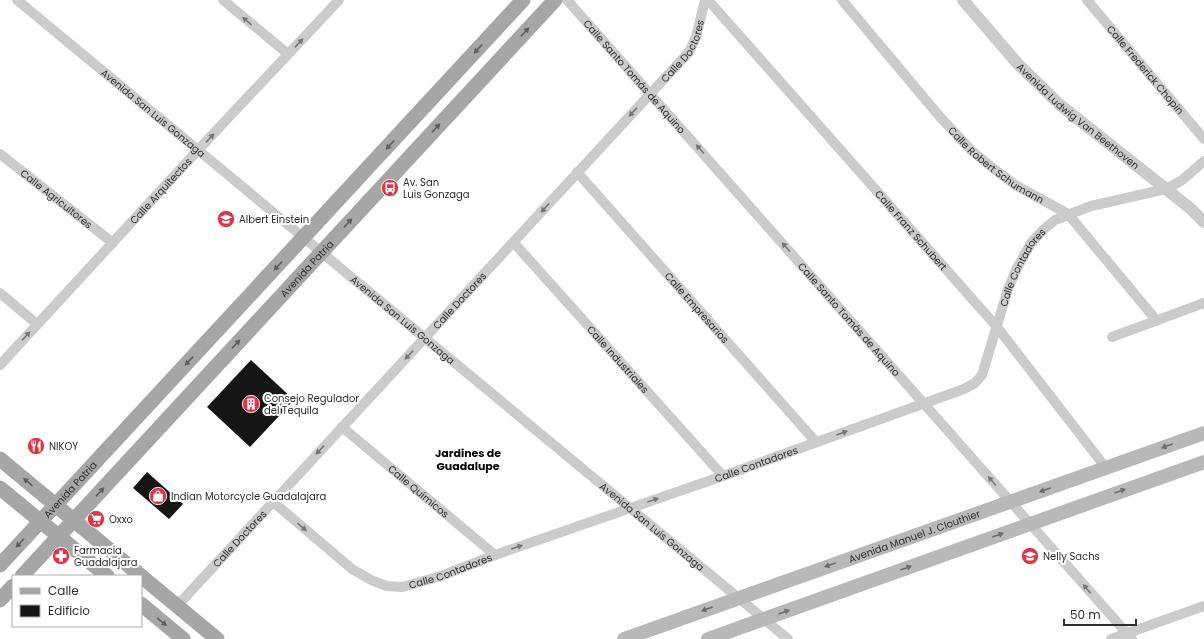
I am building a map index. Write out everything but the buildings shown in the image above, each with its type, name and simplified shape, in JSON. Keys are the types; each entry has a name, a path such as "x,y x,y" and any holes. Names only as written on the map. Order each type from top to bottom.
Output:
{"main road":[{"name":"Avenida Patria","path":"0,565 523,0"},
{"name":"Avenida Patria","path":"23,575 555,0"},
{"name":"Avenida Manuel J. Clouthier","path":"624,639 641,636 739,597 1204,433"},
{"path":"0,459 140,575"},
{"path":"708,639 1204,462"},
{"path":"0,488 105,575"},
{"path":"142,577 217,639"},
{"path":"0,600 12,587"},
{"path":"142,605 183,639"}],"street":[{"name":"Avenida San Luis Gonzaga","path":"17,0 788,639"},
{"path":"223,0 288,54"},
{"name":"Calle Arquitectos","path":"0,365 198,150 339,0"},
{"name":"Calle Santo Tomás de Aquino","path":"567,0 1129,636"},
{"name":"Calle Doctores","path":"177,606 689,52 696,37 706,0"},
{"name":"Calle Franz Schubert","path":"706,0 996,327 1106,468"},
{"name":"Calle Robert Schumann","path":"842,0 940,117 972,151 1017,186 1068,214 1157,321"},
{"name":"Avenida Ludwig Van Beethoven","path":"963,0 1036,84 1191,209 1204,222"},
{"name":"Calle Frederick Chopin","path":"1087,0 1204,139"},
{"name":"Calle Agricultores","path":"0,154 113,243"},
{"name":"Calle Contadores","path":"272,502 352,569 373,581 387,586 402,587 441,576 495,555 723,476 964,389 975,383 982,376 1008,289 1023,256 1031,243 1044,229 1055,220 1091,206 1166,189 1181,181 1204,161"},
{"name":"Calle Empresarios","path":"578,172 816,442"},
{"name":"Calle Industriales","path":"514,242 723,476"},
{"path":"0,293 37,324"},
{"path":"1112,337 1204,303"},
{"name":"Calle Químicos","path":"342,427 495,555"},
{"path":"1111,639 1129,636 1204,606"}],"place":[{"name":"Av. San Luis Gonzaga","path":"390,188"},
{"name":"Albert Einstein","path":"226,219"},
{"name":"Consejo Regulador del Tequila","path":"251,404"},
{"name":"NIKOY","path":"36,446"},
{"name":"Indian Motorcycle Guadalajara","path":"158,496"},
{"name":"Oxxo","path":"96,519"},
{"name":"Farmacia Guadalajara","path":"61,556"},
{"name":"Nelly Sachs","path":"1030,556"}],"district":[{"name":"Jardines de Guadalupe","path":"468,459"}]}
